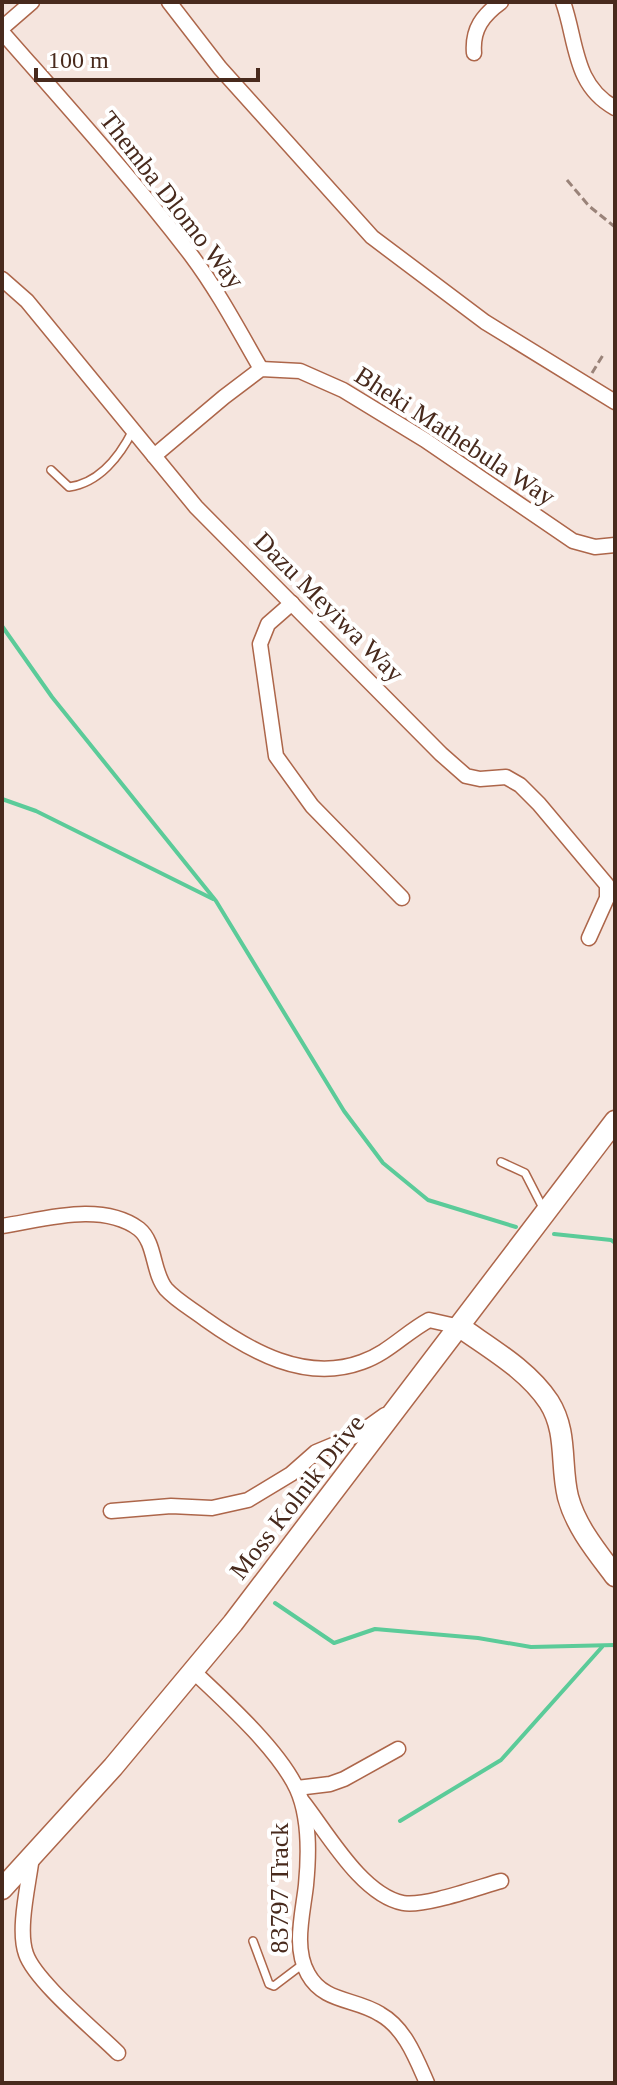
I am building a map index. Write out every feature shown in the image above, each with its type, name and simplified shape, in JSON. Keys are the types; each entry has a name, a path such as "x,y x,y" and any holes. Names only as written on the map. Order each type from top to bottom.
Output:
{"main road":[{"name":"Moss Kolnik Drive","path":"2,1889 113,1767 193,1671 404,1400 615,1121"},
{"path":"460,1327 526,1375 550,1404 561,1430 566,1485 573,1510 588,1539 615,1576"}],"street":[{"path":"2,30 32,2"},
{"path":"169,2 220,68 372,237 485,322 615,402"},
{"path":"474,53 474,33 478,24 501,2"},
{"path":"563,2 580,70 595,94 615,108"},
{"name":"Themba Dlomo Way","path":"2,30 192,256 223,302 261,369"},
{"name":"Dazu Meyiwa Way","path":"2,279 27,301 196,507 441,754 466,776 480,779 506,777 520,785 539,804 607,885 607,898 589,938"},
{"path":"154,456 261,369"},
{"name":"Bheki Mathebula Way","path":"261,369 300,371 343,390 425,440 573,541 595,547 615,545"},
{"path":"292,603 268,624 260,644 276,756 319,814 402,898"},
{"path":"2,1226 82,1214 99,1215 137,1228 147,1238 156,1273 174,1296 243,1344 298,1367 343,1367 360,1363 391,1348 429,1320 460,1327"},
{"path":"111,1511 171,1506 212,1508 248,1500 291,1474 316,1452 372,1426 404,1400"},
{"name":"83797 Track","path":"193,1671 277,1758 299,1794 308,1847 300,1948 303,1964 319,1990 332,1998 382,2014 393,2024 416,2058 427,2083"},
{"path":"398,1749 344,1779 299,1794 355,1871 385,1895 405,1904 501,1881"},
{"path":"32,1855 24,1925 26,1955 48,1984 118,2053"}],"lane":[{"path":"51,470 69,487 80,484 104,470 125,446 133,430"},
{"path":"501,1162 525,1173 545,1212"},
{"path":"253,1941 269,1984 279,1984 303,1964"}],"path":[{"path":"567,180 589,206 615,227"},
{"path":"586,383 603,355"}],"waterway":[{"path":"2,626 52,697 216,901 344,1111 383,1163 428,1200 516,1227"},
{"path":"2,799 36,811 213,899"},
{"path":"554,1234 615,1243"},
{"path":"275,1603 334,1643 375,1629 478,1638 531,1647 615,1645"},
{"path":"400,1821 501,1760 602,1647"}]}
